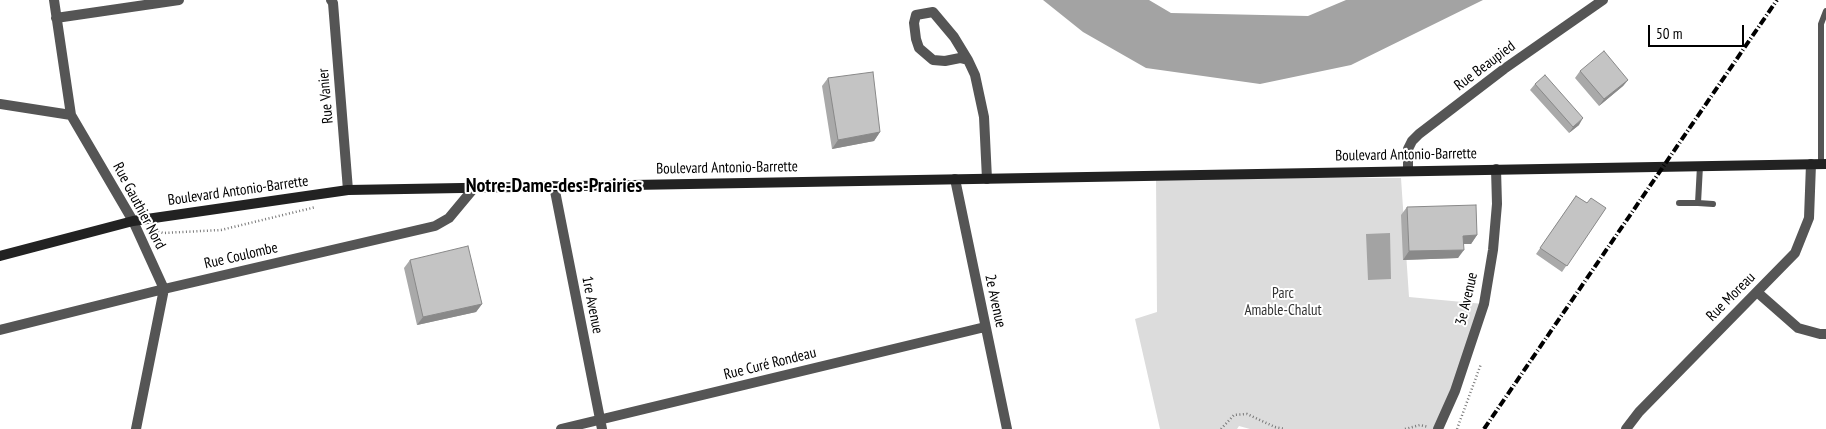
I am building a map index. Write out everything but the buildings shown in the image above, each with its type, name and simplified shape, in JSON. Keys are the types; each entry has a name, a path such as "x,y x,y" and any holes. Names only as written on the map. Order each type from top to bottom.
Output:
{"street":[{"name":"Rue Gauthier Nord","path":"54,0 71,115 133,221 164,289"},
{"path":"56,18 179,0"},
{"name":"Rue Vanier","path":"330,0 333,3 348,190"},
{"name":"Rue Beaupied","path":"1408,170 1408,149 1412,141 1419,134 1504,69 1603,0"},
{"path":"968,60 960,58 945,61 933,60 920,48 916,39 914,23 916,15 933,12 954,37 968,60 977,83 984,118 987,178"},
{"path":"0,104 71,115"},
{"name":"Boulevard Antonio-Barrette","path":"0,256 133,221 348,190 1819,164"},
{"name":"Rue Moreau","path":"1626,429 1639,412 1795,253 1809,218 1819,164"},
{"name":"3e Avenue","path":"1438,429 1452,399 1484,304 1497,204 1496,169"},
{"name":"2e Avenue","path":"955,179 1007,429"},
{"name":"1re Avenue","path":"554,186 601,425"},
{"name":"Rue Coulombe","path":"0,330 164,289 435,226 449,218 474,188"},
{"path":"136,429 164,289"},
{"path":"1757,292 1798,328 1826,334"},
{"name":"Rue Curé Rondeau","path":"561,429 601,425 985,328"}],"lane":[{"path":"1819,164 1824,104 1822,24 1826,11"},
{"path":"1698,203 1700,166"},
{"path":"1679,203 1714,204"}],"path":[{"name":"Boulevard Antonio-Barrette","path":"133,221 163,233 220,230 317,207"},
{"path":"1458,429 1481,364"},
{"path":"1221,429 1234,415 1247,414 1274,427 1285,429"},
{"path":"1405,429 1420,425 1432,429"}],"green space":[{"name":"Parc Amable-Chalut","path":"1156,176 1401,178 1409,297 1484,304 1438,429 1250,429 1239,426 1237,429 1160,429 1135,319 1157,312"}],"shaded area":[{"path":"1043,0 1149,0 1171,13 1308,16 1346,0 1483,0 1351,65 1260,84 1146,68 1083,32"},
{"path":"1390,233 1391,279 1368,280 1366,234"}],"railway":[{"path":"1484,429 1777,0"}],"district":[{"name":"Notre-Dame-des-Prairies","path":"554,186"}]}
